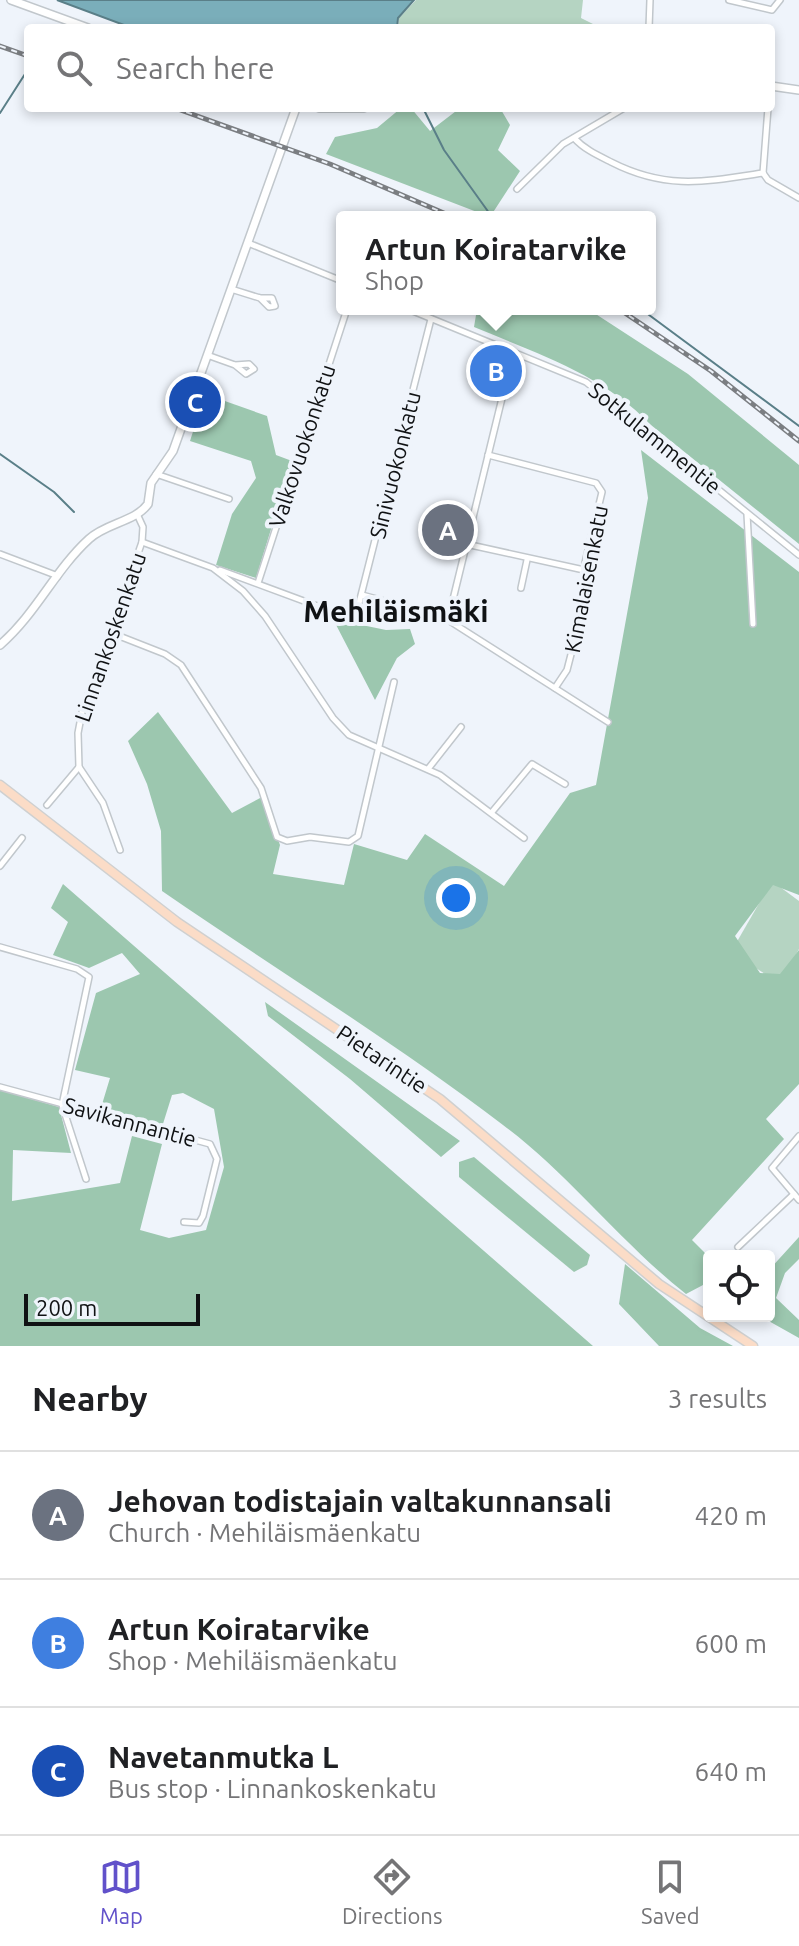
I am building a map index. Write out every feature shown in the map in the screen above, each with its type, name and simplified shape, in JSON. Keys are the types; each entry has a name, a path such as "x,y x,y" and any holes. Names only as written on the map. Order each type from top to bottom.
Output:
{"main road":[{"name":"Pietarintie","path":"0,785 177,922 440,1099 513,1157 659,1284 753,1346"}],"street":[{"path":"11,0 77,24"},
{"path":"649,24 650,0"},
{"path":"729,0 772,10 780,0"},
{"path":"775,87 799,90"},
{"path":"0,645 18,628 90,538 137,514 148,504 155,474 173,451 295,112"},
{"path":"517,189 553,153 617,112"},
{"path":"768,112 763,173 768,180 799,198"},
{"path":"574,138 591,152 653,180 681,182 763,173"},
{"path":"248,243 336,279"},
{"path":"231,289 260,298"},
{"name":"Valkovuokonkatu","path":"258,583 345,315"},
{"name":"Sotkulammentie","path":"422,315 586,382 799,555"},
{"name":"Sinivuokonkatu","path":"258,583 347,617 358,611 431,319"},
{"path":"513,353 448,620 608,722"},
{"path":"207,355 235,365"},
{"name":"Kimalaisenkatu","path":"488,455 601,487 602,498 584,570 587,592 571,657 564,676 555,688"},
{"path":"155,474 229,499"},
{"path":"748,513 753,624"},
{"name":"Linnankoskenkatu","path":"79,767 79,722 142,542 143,527 137,514"},
{"path":"142,542 258,583"},
{"path":"466,544 527,560 584,570"},
{"path":"0,554 59,576"},
{"path":"521,588 527,560"},
{"path":"213,568 255,602 349,735 428,769 492,812 524,838"},
{"path":"362,595 388,602"},
{"path":"109,632 165,654 181,665 261,788 281,840 310,837 354,840 394,682"},
{"path":"428,769 461,727"},
{"path":"492,812 532,764 565,784"},
{"path":"47,805 79,767 103,803 120,850"},
{"path":"0,866 22,838"},
{"path":"0,947 83,971 89,977 62,1105 86,1179"},
{"name":"Savikannantie","path":"0,1087 210,1144 217,1159 203,1216 199,1223 184,1222"},
{"path":"738,1247 796,1197 773,1173 772,1163 799,1136"}],"green space":[{"path":"416,0 583,0 581,18 593,24 398,24 399,18"},
{"path":"396,112 414,112 430,131 455,112 502,112 510,125 498,150 520,171 494,211 474,211 326,154 335,137 377,128"},
{"path":"476,315 597,315 688,374 799,465 799,544 612,392 545,356 474,327"},
{"path":"205,394 267,416 276,455 292,461 256,578 216,565 232,514 256,478 251,461 190,441"},
{"path":"641,450 799,572 799,895 773,885 735,936 760,973 780,974 799,950 799,1084 766,1119 784,1139 692,1240 703,1251 703,1285 686,1294 639,1253 551,1165 503,1125 377,1035 162,891 161,831 147,784 128,741 158,712 232,813 262,797 280,845 273,874 344,885 354,844 407,860 425,834 504,886 570,793 596,785 648,498"},
{"path":"333,619 386,630 410,629 415,644 397,658 375,700"},
{"path":"772,881 799,901 799,949 783,979 776,981 731,952"},
{"path":"63,884 593,1346 0,1346 0,1090 59,1107 71,1153 13,1150 12,1201 120,1183 132,1136 162,1144 140,1230 169,1238 206,1230 224,1167 214,1109 183,1093 172,1095 162,1127 100,1111 110,1078 75,1070 96,993 140,974 122,953 89,968 53,955 68,922 51,908"},
{"path":"265,1002 460,1141 441,1157 350,1079 268,1016"},
{"path":"474,1157 590,1255 587,1265 574,1272 459,1177 459,1162"},
{"path":"799,1237 799,1259 785,1273 776,1298 799,1320 799,1338 771,1322 775,1322 775,1263"},
{"path":"625,1264 700,1328 733,1346 659,1346 619,1304"}],"water":[{"path":"57,0 414,0 398,18 397,24 121,24"}],"waterway":[{"path":"0,113 24,76"},
{"path":"425,112 444,150 488,211"},
{"path":"649,315 799,426"},
{"path":"0,454 54,492 74,512"}],"railway":[{"path":"0,46 24,55"},
{"path":"186,112 330,164 439,211"},
{"path":"628,315 711,371 799,441"}],"place":[{"name":"Artun Koiratarvike","path":"496,371"},
{"name":"Navetanmutka L","path":"195,402"},
{"name":"Jehovan todistajain valtakunnansali","path":"448,530"}],"district":[{"name":"Mehiläismäki","path":"396,612"}]}
